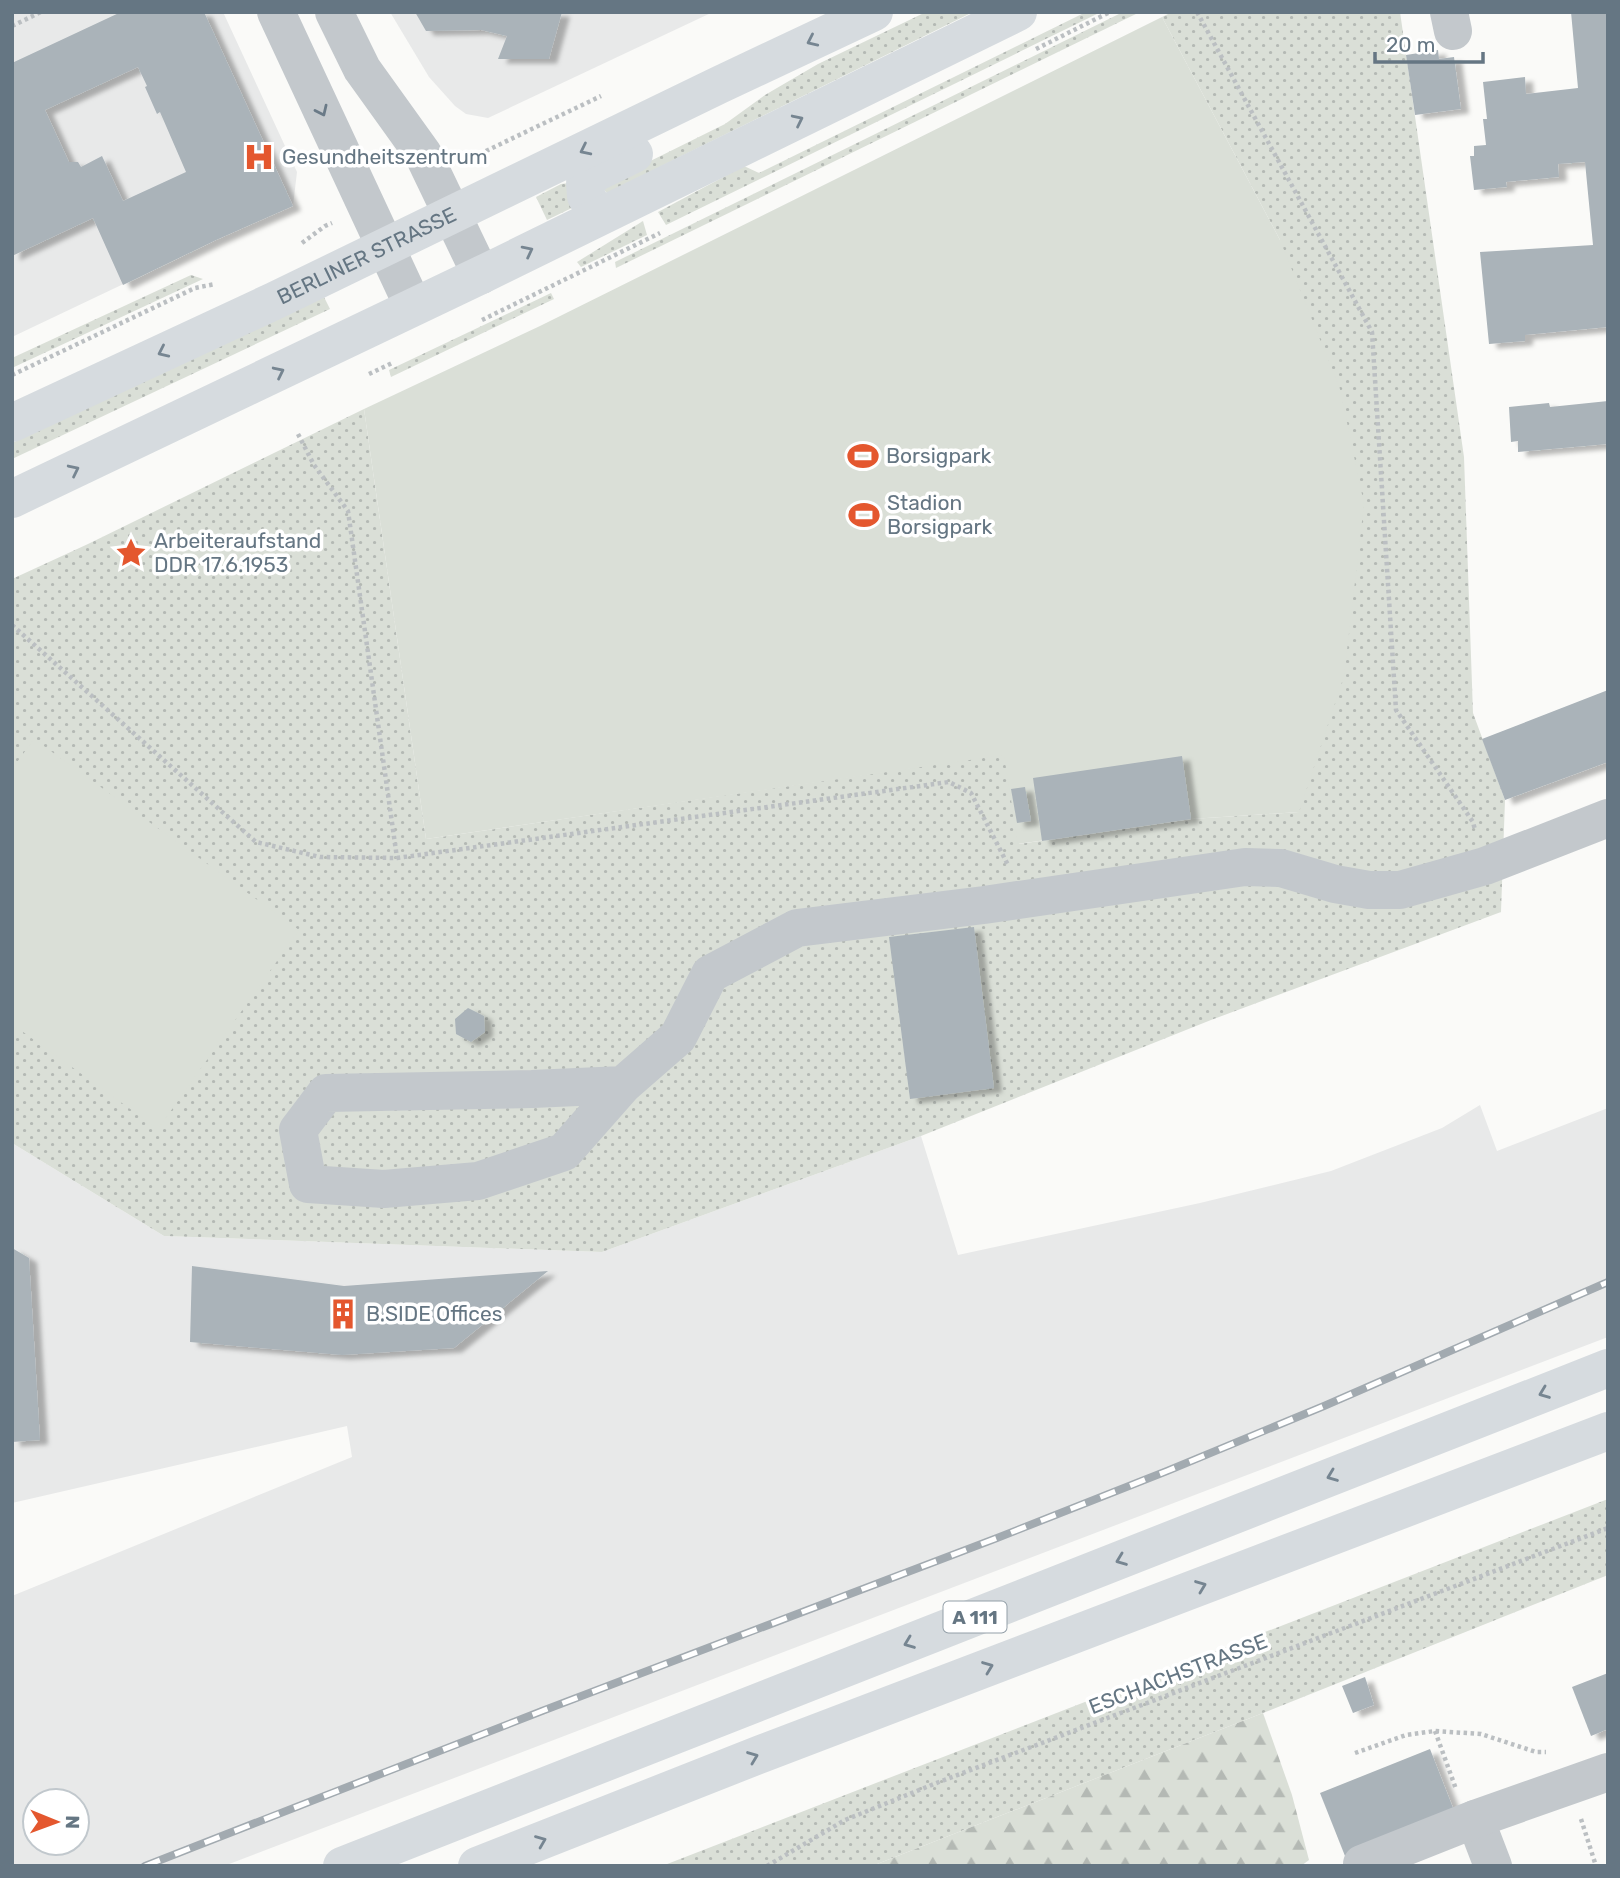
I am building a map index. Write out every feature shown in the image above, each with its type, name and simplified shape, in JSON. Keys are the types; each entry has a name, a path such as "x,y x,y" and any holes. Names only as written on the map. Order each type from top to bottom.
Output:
{"main road":[{"name":"BERLINER STRASSE","path":"12,423 874,12"},
{"path":"12,499 481,275 1018,12"},
{"path":"598,217 586,196 585,183 595,173 701,121 719,85"},
{"name":"A 111","path":"342,1866 1608,1368"},
{"name":"A 111","path":"477,1866 787,1744 1608,1432"}],"street":[{"path":"276,12 413,306"},
{"path":"334,12 362,69 423,154 481,275"},
{"path":"623,1085 326,1093 298,1129 308,1184 384,1189 478,1181 564,1152 623,1085 678,1037 710,974 797,928 984,905 1245,867 1281,868 1335,884 1369,890 1400,890 1485,866 1608,818"},
{"path":"1362,1866 1472,1821 1608,1772"},
{"path":"1472,1821 1493,1866"}],"path":[{"path":"12,26 41,12"},
{"path":"1196,12 1372,332 1396,710 1473,822 1485,866"},
{"path":"479,322 575,276"},
{"path":"12,374 195,288 219,283"},
{"path":"364,376 396,361"},
{"path":"298,434 314,465 348,511 397,858"},
{"path":"13,628 256,842 320,858 397,858 949,782 971,793 1009,866"},
{"name":"ESCHACHSTRASSE","path":"767,1866 845,1820 916,1791 1608,1528"},
{"path":"1355,1753 1406,1735 1435,1731 1481,1734 1536,1752 1549,1752"},
{"path":"1435,1731 1472,1821"},
{"path":"1569,1786 1596,1866"}],"shaded area":[{"path":"12,12 223,12 297,172 293,206 12,337"},
{"path":"390,12 713,12 488,118 466,114 455,106 429,77"},
{"path":"1480,1105 1497,1151 1608,1108 1608,1337 224,1866 12,1866 12,1596 352,1457 347,1426 12,1503 12,1143 164,1236 602,1252 921,1136 958,1255 1200,1203 1331,1171 1442,1128"}],"green space":[{"path":"926,12 973,12 607,193 604,190 604,184 725,124 765,95 818,64"},
{"path":"1086,12 1101,12 666,225 658,212 744,166 759,173"},
{"path":"1123,12 1140,12 616,268 615,262"},
{"path":"1172,12 1400,12 1464,457 1473,713 1505,800 1501,912 1211,1020 921,1136 602,1252 164,1236 12,1143 12,579 364,409 426,839 1005,754 1019,844 1191,819 1299,812 1280,240 1162,17"},
{"name":"Borsigpark","path":"1162,17 1280,240 1340,389 1364,504 1344,676 1299,812 1191,819 1018,844 1004,755 426,839 364,409 540,326"},
{"path":"569,183 574,207 547,220 536,197 561,184"},
{"path":"643,221 647,235 581,267 577,262"},
{"path":"191,275 203,279 12,368 12,358"},
{"path":"551,293 554,299 391,377 389,370"},
{"path":"324,297 330,309 12,459 12,443"},
{"path":"34,739 299,930 158,1129 12,1024 12,769"},
{"path":"1608,1499 1608,1575 872,1866 662,1866"},
{"path":"1263,1713 1292,1795 1309,1860 1301,1866 872,1866"}],"building":[{"path":"121,12 204,12 293,206 123,285 93,218 12,256 12,63","holes":["138,67 147,86 145,87 157,114 160,112 186,172 123,201 102,156 81,167 78,162 69,162 45,110"]},
{"path":"415,12 562,12 549,59 498,59 507,36 481,30 426,31"},
{"path":"1571,12 1608,12 1608,327 1525,335 1525,341 1489,344 1480,252 1593,245 1585,162 1558,164 1559,177 1506,182 1507,187 1474,190 1470,156 1474,156 1474,146 1486,145 1483,119 1487,119 1483,82 1525,77 1526,94 1578,88"},
{"path":"1438,50 1439,59 1454,57 1461,109 1415,115 1406,55"},
{"path":"1608,401 1608,444 1518,452 1518,441 1511,442 1509,407 1549,403 1550,407"},
{"path":"1608,690 1608,762 1505,800 1482,739"},
{"path":"1182,756 1191,819 1042,841 1033,778"},
{"path":"1025,787 1031,821 1017,823 1011,789"},
{"path":"974,927 994,1088 910,1099 889,937"},
{"path":"468,1008 484,1016 485,1032 471,1042 456,1034 455,1019"},
{"path":"12,1248 29,1258 40,1440 12,1442"},
{"name":"B.SIDE Offices","path":"192,1266 344,1286 548,1271 454,1348 342,1355 190,1342"},
{"path":"1608,1673 1608,1729 1591,1736 1572,1687"},
{"path":"1365,1677 1374,1705 1353,1713 1342,1686"},
{"path":"1430,1749 1455,1813 1345,1856 1320,1793"}],"railway":[{"path":"145,1866 1167,1471 1324,1406 1608,1282"}],"place":[{"name":"Gesundheitszentrum","path":"259,157"},
{"name":"Borsigpark","path":"863,456"},
{"name":"Stadion Borsigpark","path":"864,515"},
{"name":"Arbeiteraufstand DDR 17.6.1953","path":"131,553"},
{"name":"B.SIDE Offices","path":"343,1314"}]}
